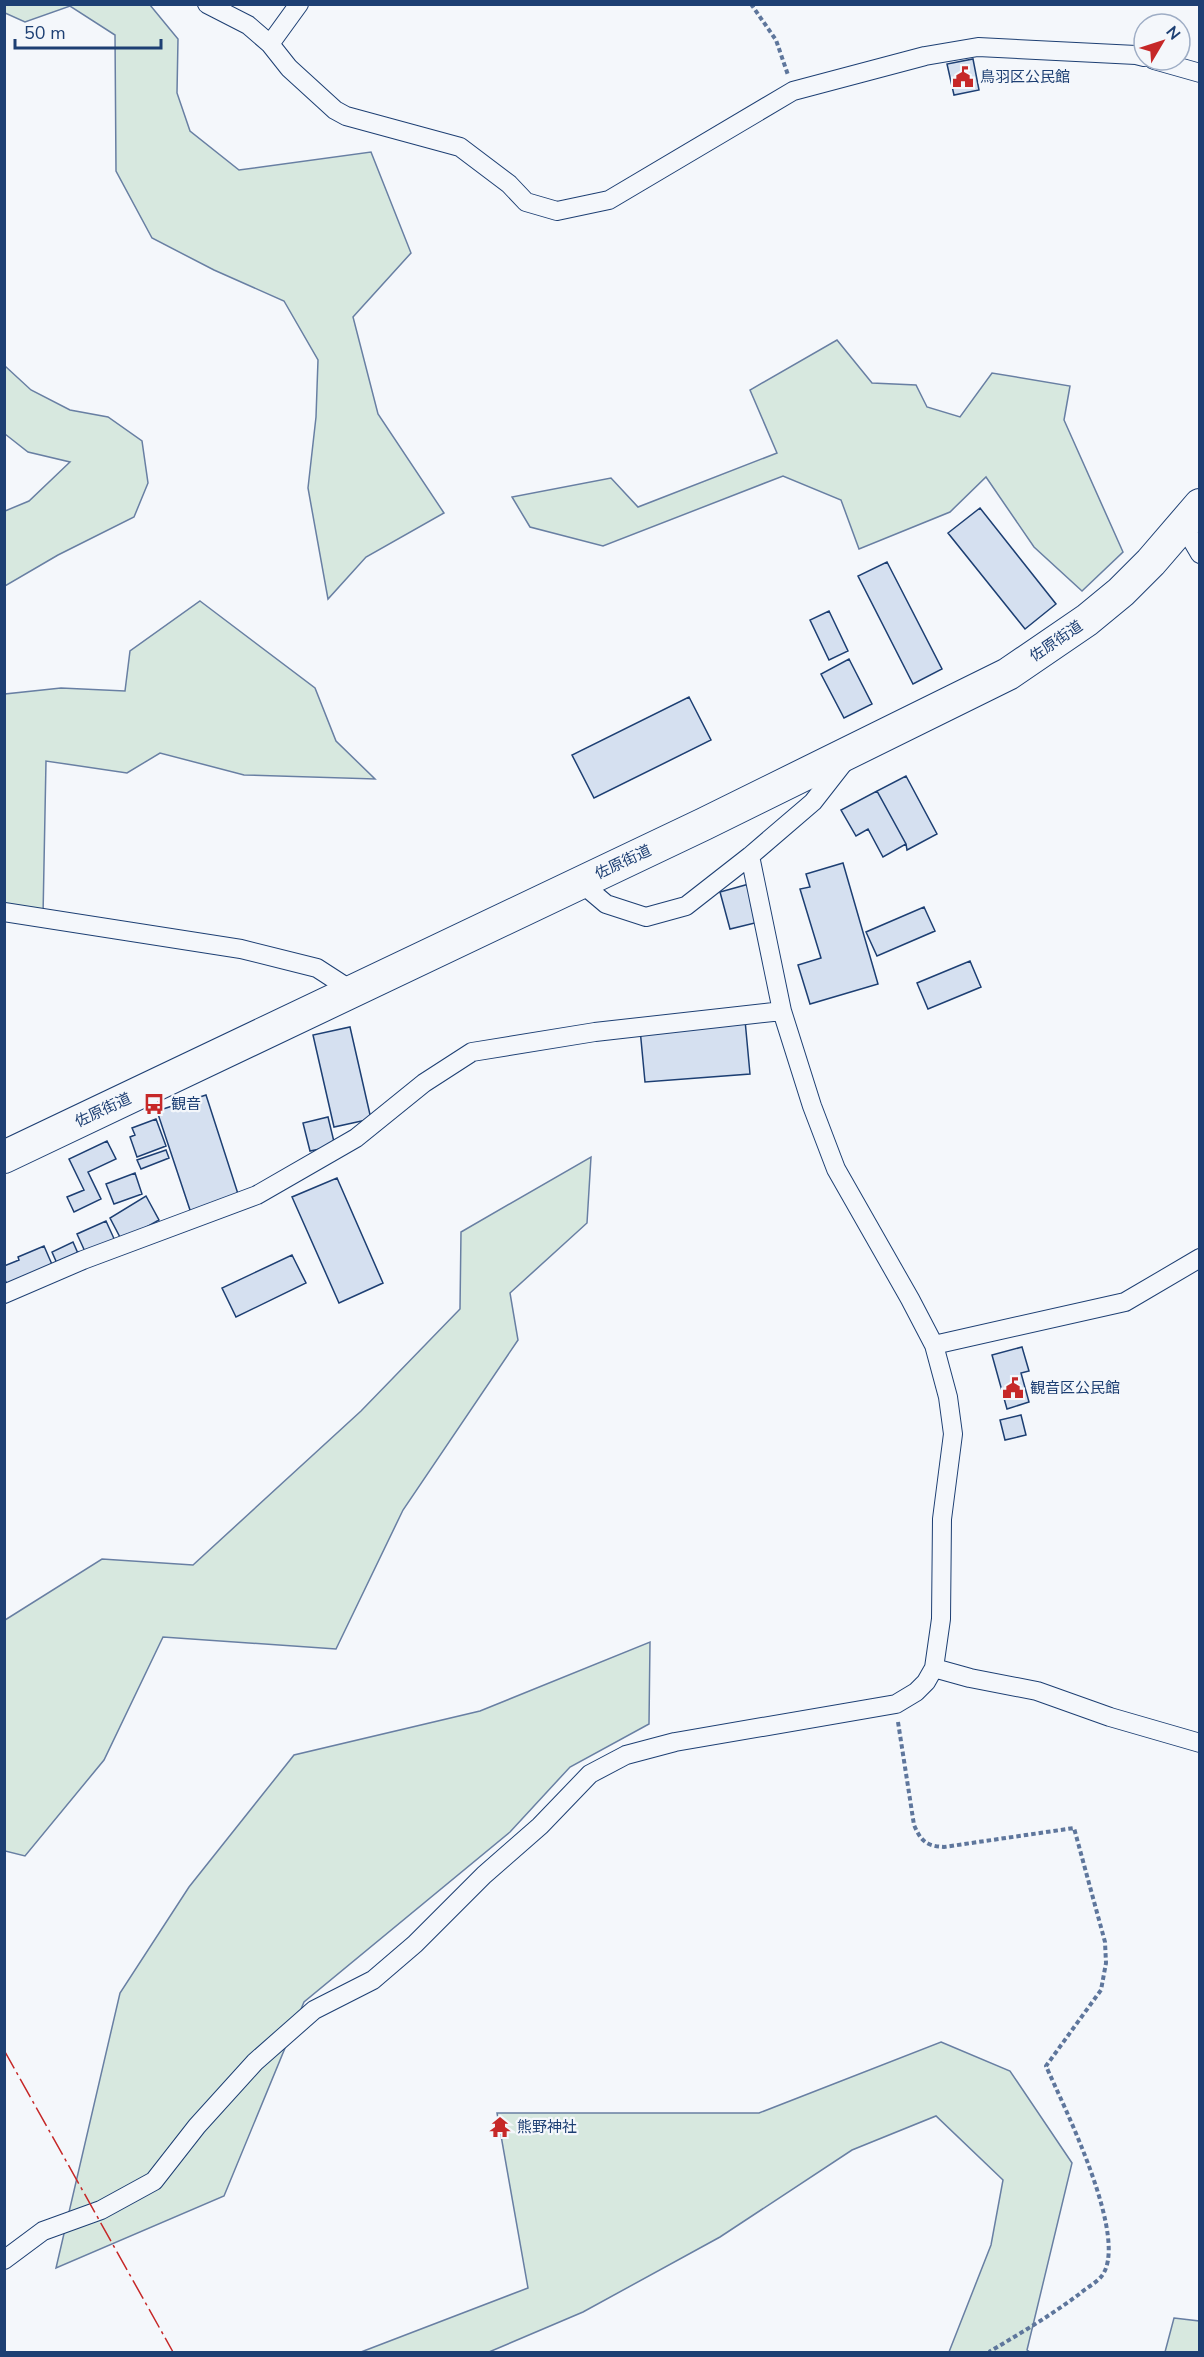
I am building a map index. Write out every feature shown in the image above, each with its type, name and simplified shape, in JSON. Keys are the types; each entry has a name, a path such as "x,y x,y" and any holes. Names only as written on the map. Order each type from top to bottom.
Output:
{"highway":[{"name":"佐原街道","path":"4,1157 580,882 1008,674 1087,620 1121,592 1151,562 1191,515"}],"street":[{"path":"207,4 248,25 270,44 289,68 335,110 346,116 460,147 509,184 526,202 557,211 609,200 793,91 925,56 978,47 1132,55"},
{"path":"270,44 299,4"},
{"path":"1191,515 1200,554"},
{"path":"580,882 606,904 646,917 686,906 750,856 813,802 855,749"},
{"path":"4,2260 43,2230 101,2210 154,2181 197,2127 255,2062 314,2010 373,1980 415,1944 484,1875 540,1826 590,1774 626,1755 675,1742 896,1704 916,1692 926,1682 934,1668 942,1619 942,1519 953,1434 948,1397 934,1345 836,1169 812,1106 782,1011 750,856"},
{"path":"4,912 241,949 317,968 351,990"},
{"path":"4,1294 83,1260 257,1195 356,1138 424,1083 472,1052 595,1032 782,1011"},
{"path":"934,1345 1125,1302 1200,1258"},
{"path":"934,1668 970,1678 1037,1691 1110,1717 1200,1743"}],"path":[{"path":"751,4 776,40 793,91"},
{"path":"896,1704 914,1825 920,1838 929,1846 944,1847 1074,1828 1105,1942 1106,1963 1101,1990 1046,2066 1092,2170 1108,2228 1107,2258 1102,2277 1058,2310 989,2352"}],"shaded area":[{"path":"4,5 150,5 178,39 177,93 190,131 239,170 371,152 411,253 353,317 378,414 444,513 366,557 328,599 308,488 316,417 318,360 284,301 214,270 152,238 116,171 115,35 70,6 25,22 5,13"},
{"path":"837,340 872,383 916,385 927,407 960,417 992,373 1070,386 1064,420 1123,552 1082,591 1034,547 986,477 950,512 859,549 841,500 783,476 603,546 530,527 512,497 611,478 638,507 777,453 750,390"},
{"path":"5,366 31,390 70,410 108,417 142,441 148,483 134,517 58,555 5,586 5,511 29,501 70,462 28,452 5,434"},
{"path":"200,601 315,688 336,741 375,779 244,775 160,753 127,773 46,761 43,916 5,912 5,694 61,688 125,691 130,651"},
{"path":"591,1157 587,1223 510,1293 518,1340 403,1510 336,1649 163,1637 104,1760 25,1856 5,1851 5,1620 102,1559 193,1565 361,1411 460,1309 461,1232"},
{"path":"650,1642 649,1724 570,1767 510,1832 304,2002 224,2196 56,2268 120,1993 189,1887 294,1755 480,1711"},
{"path":"941,2042 1010,2071 1072,2163 1027,2350 1030,2352 949,2352 991,2245 1003,2180 936,2116 852,2150 720,2237 583,2312 489,2352 361,2352 528,2288 497,2113 759,2113"},
{"path":"1174,2318 1199,2321 1199,2352 1165,2352"}],"building":[{"name":"鳥羽区公民館","path":"973,59 979,90 954,95 947,64"},
{"path":"980,508 1056,604 1025,629 948,533"},
{"path":"887,562 942,669 913,684 858,576"},
{"path":"829,611 848,651 829,660 810,620"},
{"path":"849,659 872,704 844,718 821,674"},
{"path":"689,697 711,740 594,798 572,755"},
{"path":"906,776 937,834 907,850 906,844 877,791"},
{"path":"877,791 906,844 883,857 868,829 856,836 841,810"},
{"path":"843,863 878,984 810,1004 798,965 821,958 800,889 810,887 806,874"},
{"path":"749,884 759,922 730,929 720,892"},
{"path":"924,907 935,931 877,956 866,932"},
{"path":"970,961 981,987 928,1009 917,983"},
{"path":"745,1020 750,1074 645,1082 640,1029"},
{"path":"350,1027 371,1119 334,1127 313,1035"},
{"path":"206,1095 239,1197 191,1213 157,1111"},
{"path":"328,1117 335,1146 310,1151 303,1123"},
{"path":"156,1119 166,1146 137,1157 130,1137 135,1135 132,1128"},
{"path":"107,1141 116,1159 88,1172 101,1199 74,1212 67,1197 84,1190 69,1159"},
{"path":"166,1150 169,1158 141,1169 137,1160"},
{"path":"135,1173 142,1194 114,1204 106,1184"},
{"path":"337,1178 383,1283 339,1303 292,1197"},
{"path":"146,1196 159,1220 122,1241 110,1218"},
{"path":"106,1221 116,1243 87,1256 77,1234"},
{"path":"73,1242 80,1258 59,1268 52,1252"},
{"path":"44,1246 54,1269 9,1288 4,1278 4,1266"},
{"path":"292,1255 306,1283 236,1317 222,1288"},
{"name":"観音区公民館","path":"1022,1347 1029,1371 1021,1373 1029,1402 1007,1409 992,1355"},
{"path":"1021,1415 1026,1435 1005,1440 1000,1420"}],"power":[{"path":"4,2050 173,2352"}],"place":[{"name":"鳥羽区公民館","path":"963,77"},
{"name":"観音","path":"154,1104"},
{"name":"観音区公民館","path":"1013,1388"},
{"name":"熊野神社","path":"500,2127"}]}
